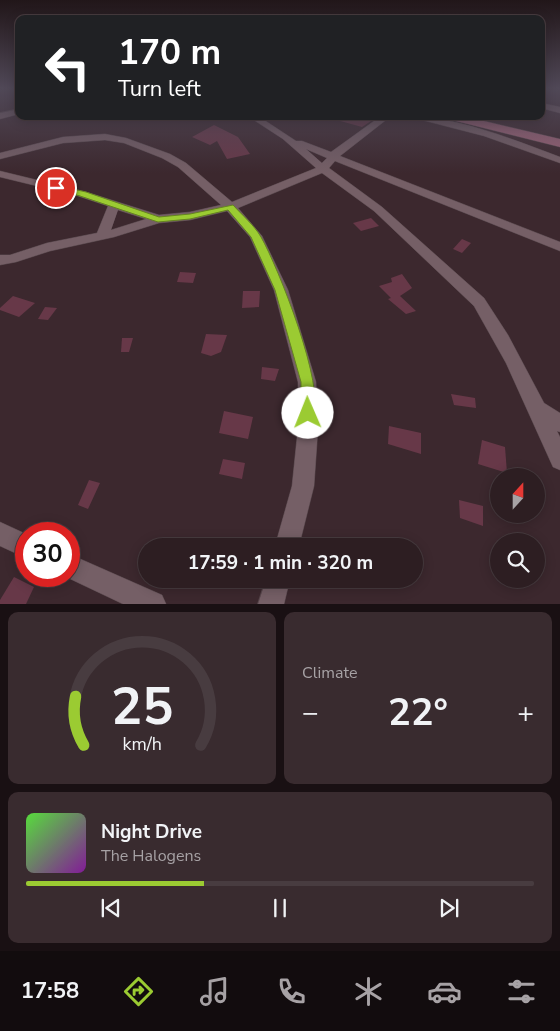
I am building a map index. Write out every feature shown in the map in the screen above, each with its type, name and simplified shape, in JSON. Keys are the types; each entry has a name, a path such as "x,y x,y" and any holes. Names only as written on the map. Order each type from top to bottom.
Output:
{"main road":[{"path":"466,120 559,141"}],"street":[{"path":"258,120 286,137 323,169 378,209 479,302 491,319 537,408 560,460"},
{"path":"0,260 10,259 55,245 102,236 158,220 190,216 230,207 323,169 333,156 382,120"},
{"path":"427,120 493,136 560,160"},
{"path":"0,156 63,140 91,137 118,139 166,156 182,165 230,207 256,236 281,290 307,382 308,428 303,486 289,538"},
{"path":"286,137 560,248"},
{"path":"0,174 82,194 158,220"},
{"path":"102,236 114,206"},
{"path":"537,408 560,423"},
{"path":"0,534 15,541"},
{"path":"80,571 153,604"},
{"path":"271,604 275,588"}],"building":[{"path":"337,120 372,120 362,127"},
{"path":"214,125 238,137 250,154 227,159 217,141 210,145 192,137"},
{"path":"371,218 379,226 361,231 353,223"},
{"path":"462,239 471,243 462,253 453,249"},
{"path":"180,272 196,273 193,283 177,282"},
{"path":"402,274 412,288 400,296 416,311 406,314 388,299 391,298 379,286 392,282 391,278"},
{"path":"243,291 260,291 259,307 242,308"},
{"path":"13,296 35,303 19,317 0,310"},
{"path":"45,307 57,308 48,320 38,319"},
{"path":"206,334 227,335 221,352 211,356 201,353"},
{"path":"122,338 133,338 129,352 121,352"},
{"path":"262,367 279,369 275,381 261,379"},
{"path":"451,394 475,398 476,408 454,405"},
{"path":"224,411 253,417 248,439 219,433"},
{"path":"389,426 421,433 421,454 388,444"},
{"path":"482,440 505,447 507,468 491,468 478,464"},
{"path":"223,459 245,463 242,479 219,474"},
{"path":"89,480 100,483 88,509 78,505"},
{"path":"459,500 483,506 483,526 460,518"},
{"path":"14,577 15,587 34,587 26,604 0,604 0,600"}],"route":[{"path":"56,188 82,194 158,220 169,220 230,207 256,236 281,290 307,382 308,413"}]}
